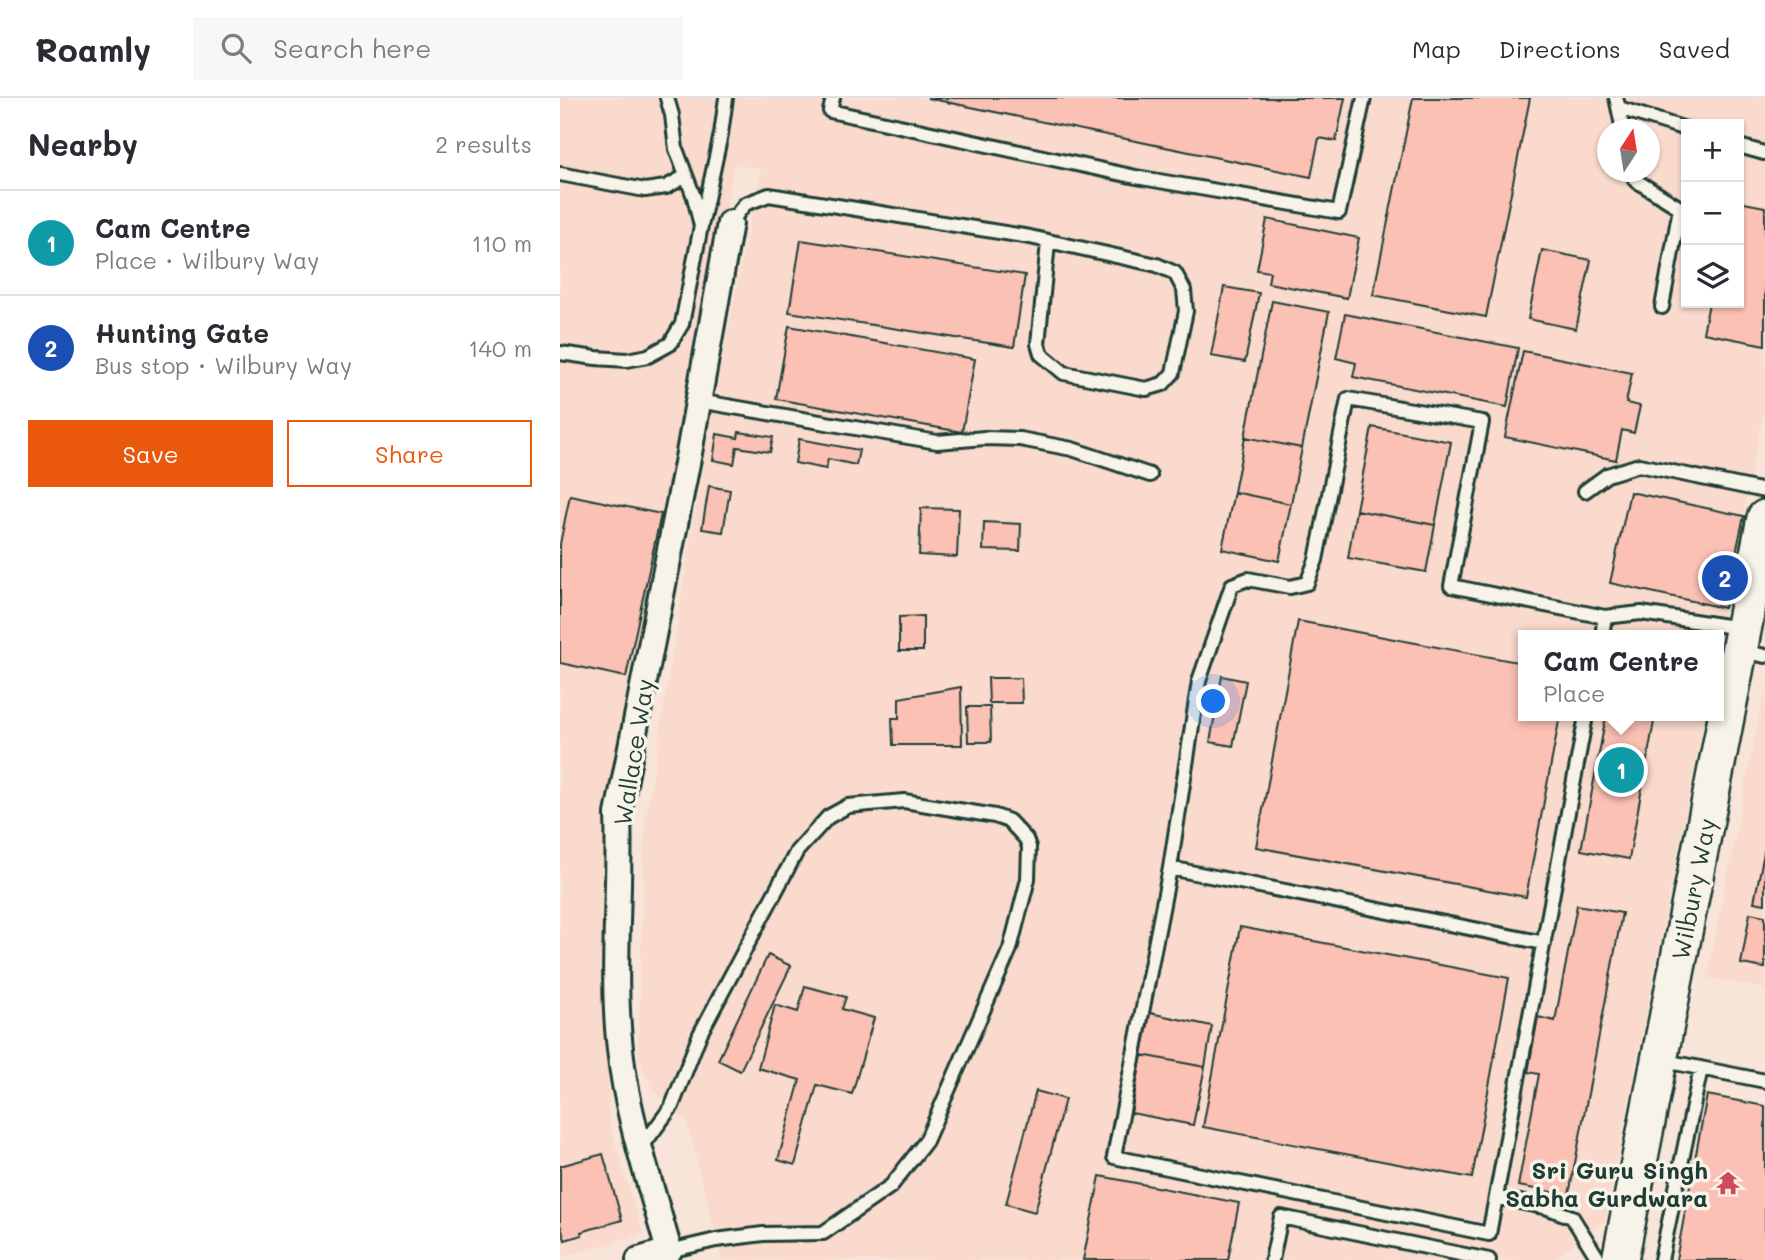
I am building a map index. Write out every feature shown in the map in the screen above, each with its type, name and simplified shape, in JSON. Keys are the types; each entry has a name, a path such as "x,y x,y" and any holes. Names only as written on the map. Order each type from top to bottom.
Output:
{"street":[{"name":"Wallace Way","path":"669,1251 631,1110 620,1049 616,956 620,855 618,814 730,223"},
{"name":"Wilbury Way","path":"1620,1260 1660,1059 1749,645 1765,518"},
{"path":"639,1260 669,1251"}],"lane":[{"path":"667,98 676,149 694,197 701,226"},
{"path":"560,352 627,360 648,356 670,344 682,324 722,134 726,98"},
{"path":"833,98 830,111 1136,177 1339,212 1364,98"},
{"path":"1616,98 1619,108 1681,127"},
{"path":"1616,98 1621,119"},
{"path":"1744,147 1763,153"},
{"path":"560,174 645,190 666,187 686,176"},
{"path":"1638,182 1680,208 1662,307"},
{"path":"730,223 745,204 769,195 1030,237 1157,265 1175,273 1184,290 1186,311 1172,373 1163,384 1146,388 1065,373 1041,354 1038,344 1048,243"},
{"path":"1585,721 1489,1234 1114,1157 1170,867 1199,681 1232,585 1248,579 1290,587 1307,583 1316,560 1348,399 1482,422 1451,586 1605,617 1641,613 1698,630"},
{"path":"698,401 937,442 985,438 1020,439 1072,449 1150,475"},
{"path":"1585,491 1607,475 1639,465 1765,491"},
{"path":"1603,630 1605,617"},
{"path":"1724,638 1749,645"},
{"path":"641,1148 672,1107 700,1034 797,851 828,817 848,806 904,801 995,816 1009,821 1020,830 1029,847 1028,879 1010,948 926,1140 891,1186 823,1233 763,1234 669,1251"},
{"path":"1170,867 1544,943"},
{"path":"1660,1059 1765,1081"},
{"path":"1661,1260 1702,1068"},
{"path":"1496,1197 1548,1208 1572,1217 1599,1260"},
{"path":"1272,1260 1281,1217 1489,1260"}],"shaded area":[{"path":"560,98 1765,98 1765,402 1720,630 1518,630 1518,721 1703,721 1605,1220 1553,1260 718,1260 722,1259 687,1122 652,1088 638,1057 645,825 710,419 761,169 734,164 606,801 609,1124 643,1233 560,1257"},
{"path":"1765,688 1765,989 1707,977"}],"building":[{"path":"927,98 1345,98 1336,141 1319,138 1311,177"},
{"path":"1413,98 1530,98 1486,317 1373,295"},
{"path":"1744,203 1765,207 1765,345 1703,333 1708,308 1744,308"},
{"path":"1267,219 1359,238 1347,298 1268,283 1270,272 1257,270"},
{"path":"801,240 1025,275 1014,347 789,312"},
{"path":"1542,250 1591,260 1576,329 1528,319"},
{"path":"1224,287 1259,293 1245,362 1211,356"},
{"path":"1272,301 1329,312 1302,448 1245,437"},
{"path":"1345,314 1518,348 1507,407 1353,377 1356,363 1336,358"},
{"path":"789,326 975,359 962,432 776,399"},
{"path":"1523,351 1632,373 1626,403 1640,406 1634,433 1622,430 1616,460 1505,437"},
{"path":"1372,427 1451,442 1435,525 1356,510"},
{"path":"739,432 773,437 770,452 737,447 734,464 713,460 717,434 738,438"},
{"path":"1245,437 1302,448 1291,504 1234,492"},
{"path":"799,439 859,450 856,465 828,459 826,469 795,463"},
{"path":"709,486 730,490 723,532 702,529"},
{"path":"1234,492 1291,504 1279,561 1222,549"},
{"path":"1630,492 1744,516 1724,608 1610,583"},
{"path":"570,495 661,514 626,677 560,663 560,544"},
{"path":"921,508 959,509 957,557 919,555"},
{"path":"1356,510 1435,525 1426,572 1348,558"},
{"path":"984,522 1021,524 1020,551 983,550"},
{"path":"923,616 923,651 899,651 899,617"},
{"path":"1298,621 1518,662 1518,721 1559,721 1526,897 1256,847"},
{"path":"1222,676 1246,681 1233,746 1210,742"},
{"path":"988,678 1021,678 1022,703 989,703"},
{"path":"961,687 962,745 893,745 892,718 899,718 899,698"},
{"path":"967,707 990,707 991,742 968,742"},
{"path":"1605,721 1654,721 1629,859 1581,850"},
{"path":"1765,848 1765,904 1754,902"},
{"path":"1577,905 1622,913 1569,1195 1518,1186 1539,1074 1528,1072 1538,1017 1555,1021"},
{"path":"1750,913 1765,916 1765,968 1741,964"},
{"path":"1240,927 1509,978 1472,1178 1203,1127"},
{"path":"768,955 791,966 740,1071 718,1060"},
{"path":"805,986 846,997 842,1009 874,1018 852,1094 817,1085 795,1165 778,1160 800,1080 758,1068 775,1005 798,1012"},
{"path":"1150,1013 1212,1026 1205,1067 1142,1055"},
{"path":"1142,1055 1205,1067 1193,1125 1131,1113"},
{"path":"1036,1091 1065,1099 1035,1212 1006,1204"},
{"name":"Sri Guru Singh Sabha Gurdwara","path":"1707,1095 1765,1106 1765,1260 1676,1260"},
{"path":"603,1154 622,1220 581,1232 582,1235 565,1240 560,1224 560,1166"},
{"path":"1100,1176 1239,1203 1228,1260 1083,1260"}],"place":[{"name":"Hunting Gate","path":"1725,578"},
{"name":"Cam Centre","path":"1621,770"},
{"name":"Sri Guru Singh Sabha Gurdwara","path":"1728,1183"}]}
